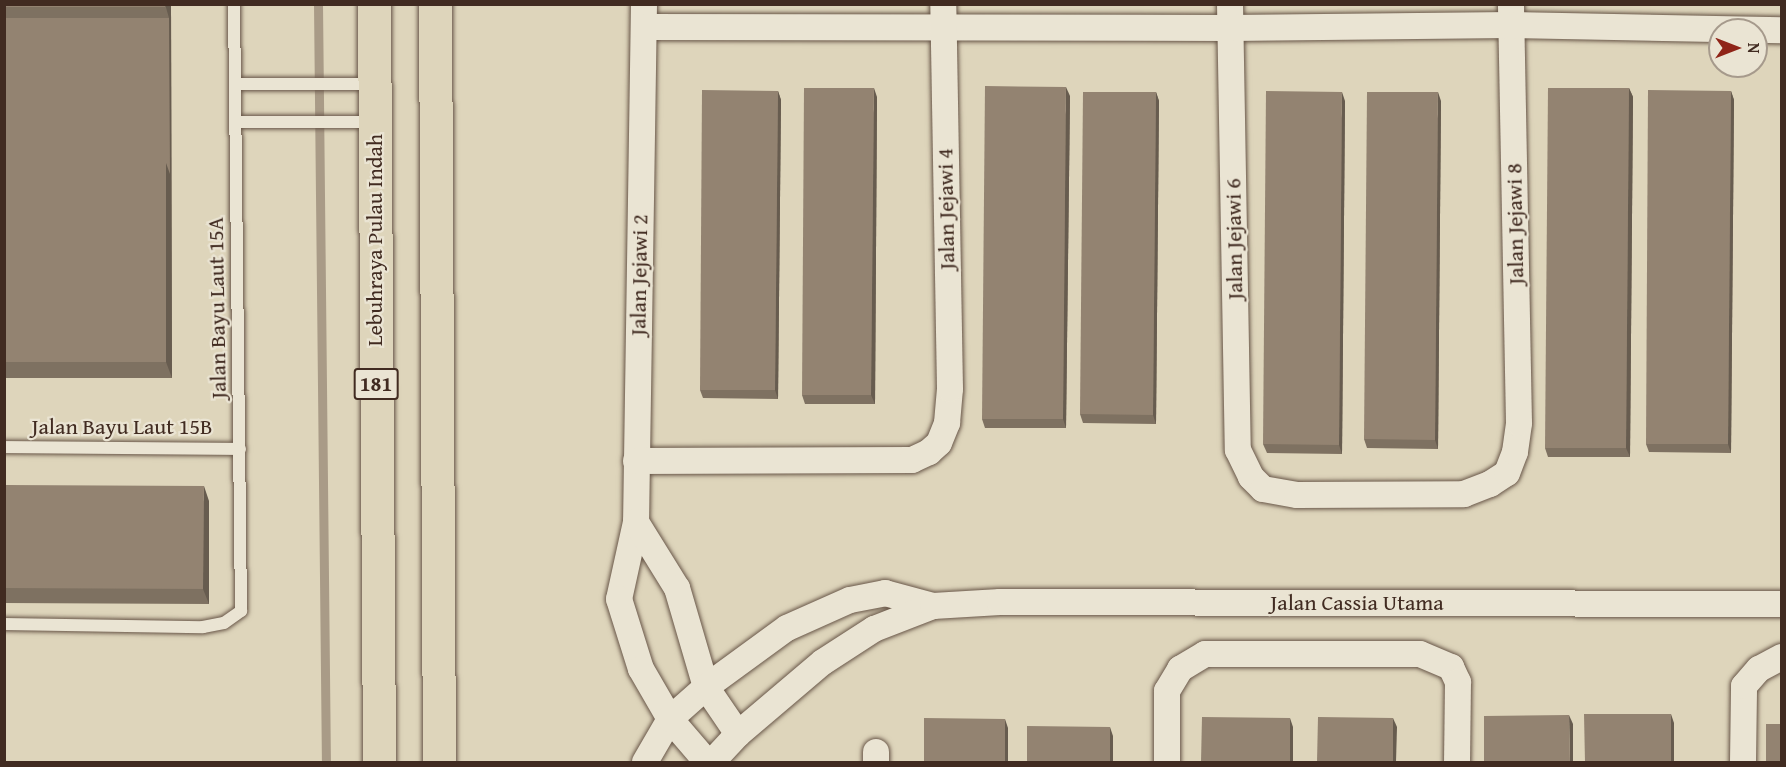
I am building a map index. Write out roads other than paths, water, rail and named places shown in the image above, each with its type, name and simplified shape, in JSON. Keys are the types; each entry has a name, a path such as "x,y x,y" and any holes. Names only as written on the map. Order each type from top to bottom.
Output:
{"main road":[{"name":"Lebuhraya Pulau Indah","path":"374,4 379,762"},
{"path":"435,4 439,762"}],"street":[{"path":"644,16 1511,15 1782,30"},
{"name":"Jalan Jejawi 8","path":"1238,450 1251,477 1263,489 1297,495 1464,494 1490,484 1507,473 1515,453 1520,423 1511,15"},
{"name":"Jalan Jejawi 2","path":"644,16 636,522 619,599 641,669 670,719 707,762"},
{"name":"Jalan Jejawi 4","path":"636,461 912,460 930,453 939,443 947,423 950,390 943,16"},
{"name":"Jalan Jejawi 6","path":"1230,16 1238,450"},
{"path":"636,522 677,588 706,687 738,734"},
{"name":"Jalan Cassia Utama","path":"645,762 670,719 706,687 787,628 850,600 885,593 933,606"},
{"name":"Jalan Cassia Utama","path":"712,762 738,734 823,662 874,629 933,606 1000,602 1782,604"},
{"path":"1167,762 1167,691 1180,669 1206,654 1420,654 1451,667 1458,682 1457,762"},
{"path":"1743,762 1744,686 1759,669 1782,657"}],"lane":[{"name":"Jalan Bayu Laut 15A","path":"4,624 203,627 224,623 240,611 234,4"},
{"path":"235,84 374,84"},
{"path":"236,122 374,122"},
{"name":"Jalan Bayu Laut 15B","path":"4,447 240,449"}],"waterway":[{"path":"318,4 326,762"}]}
